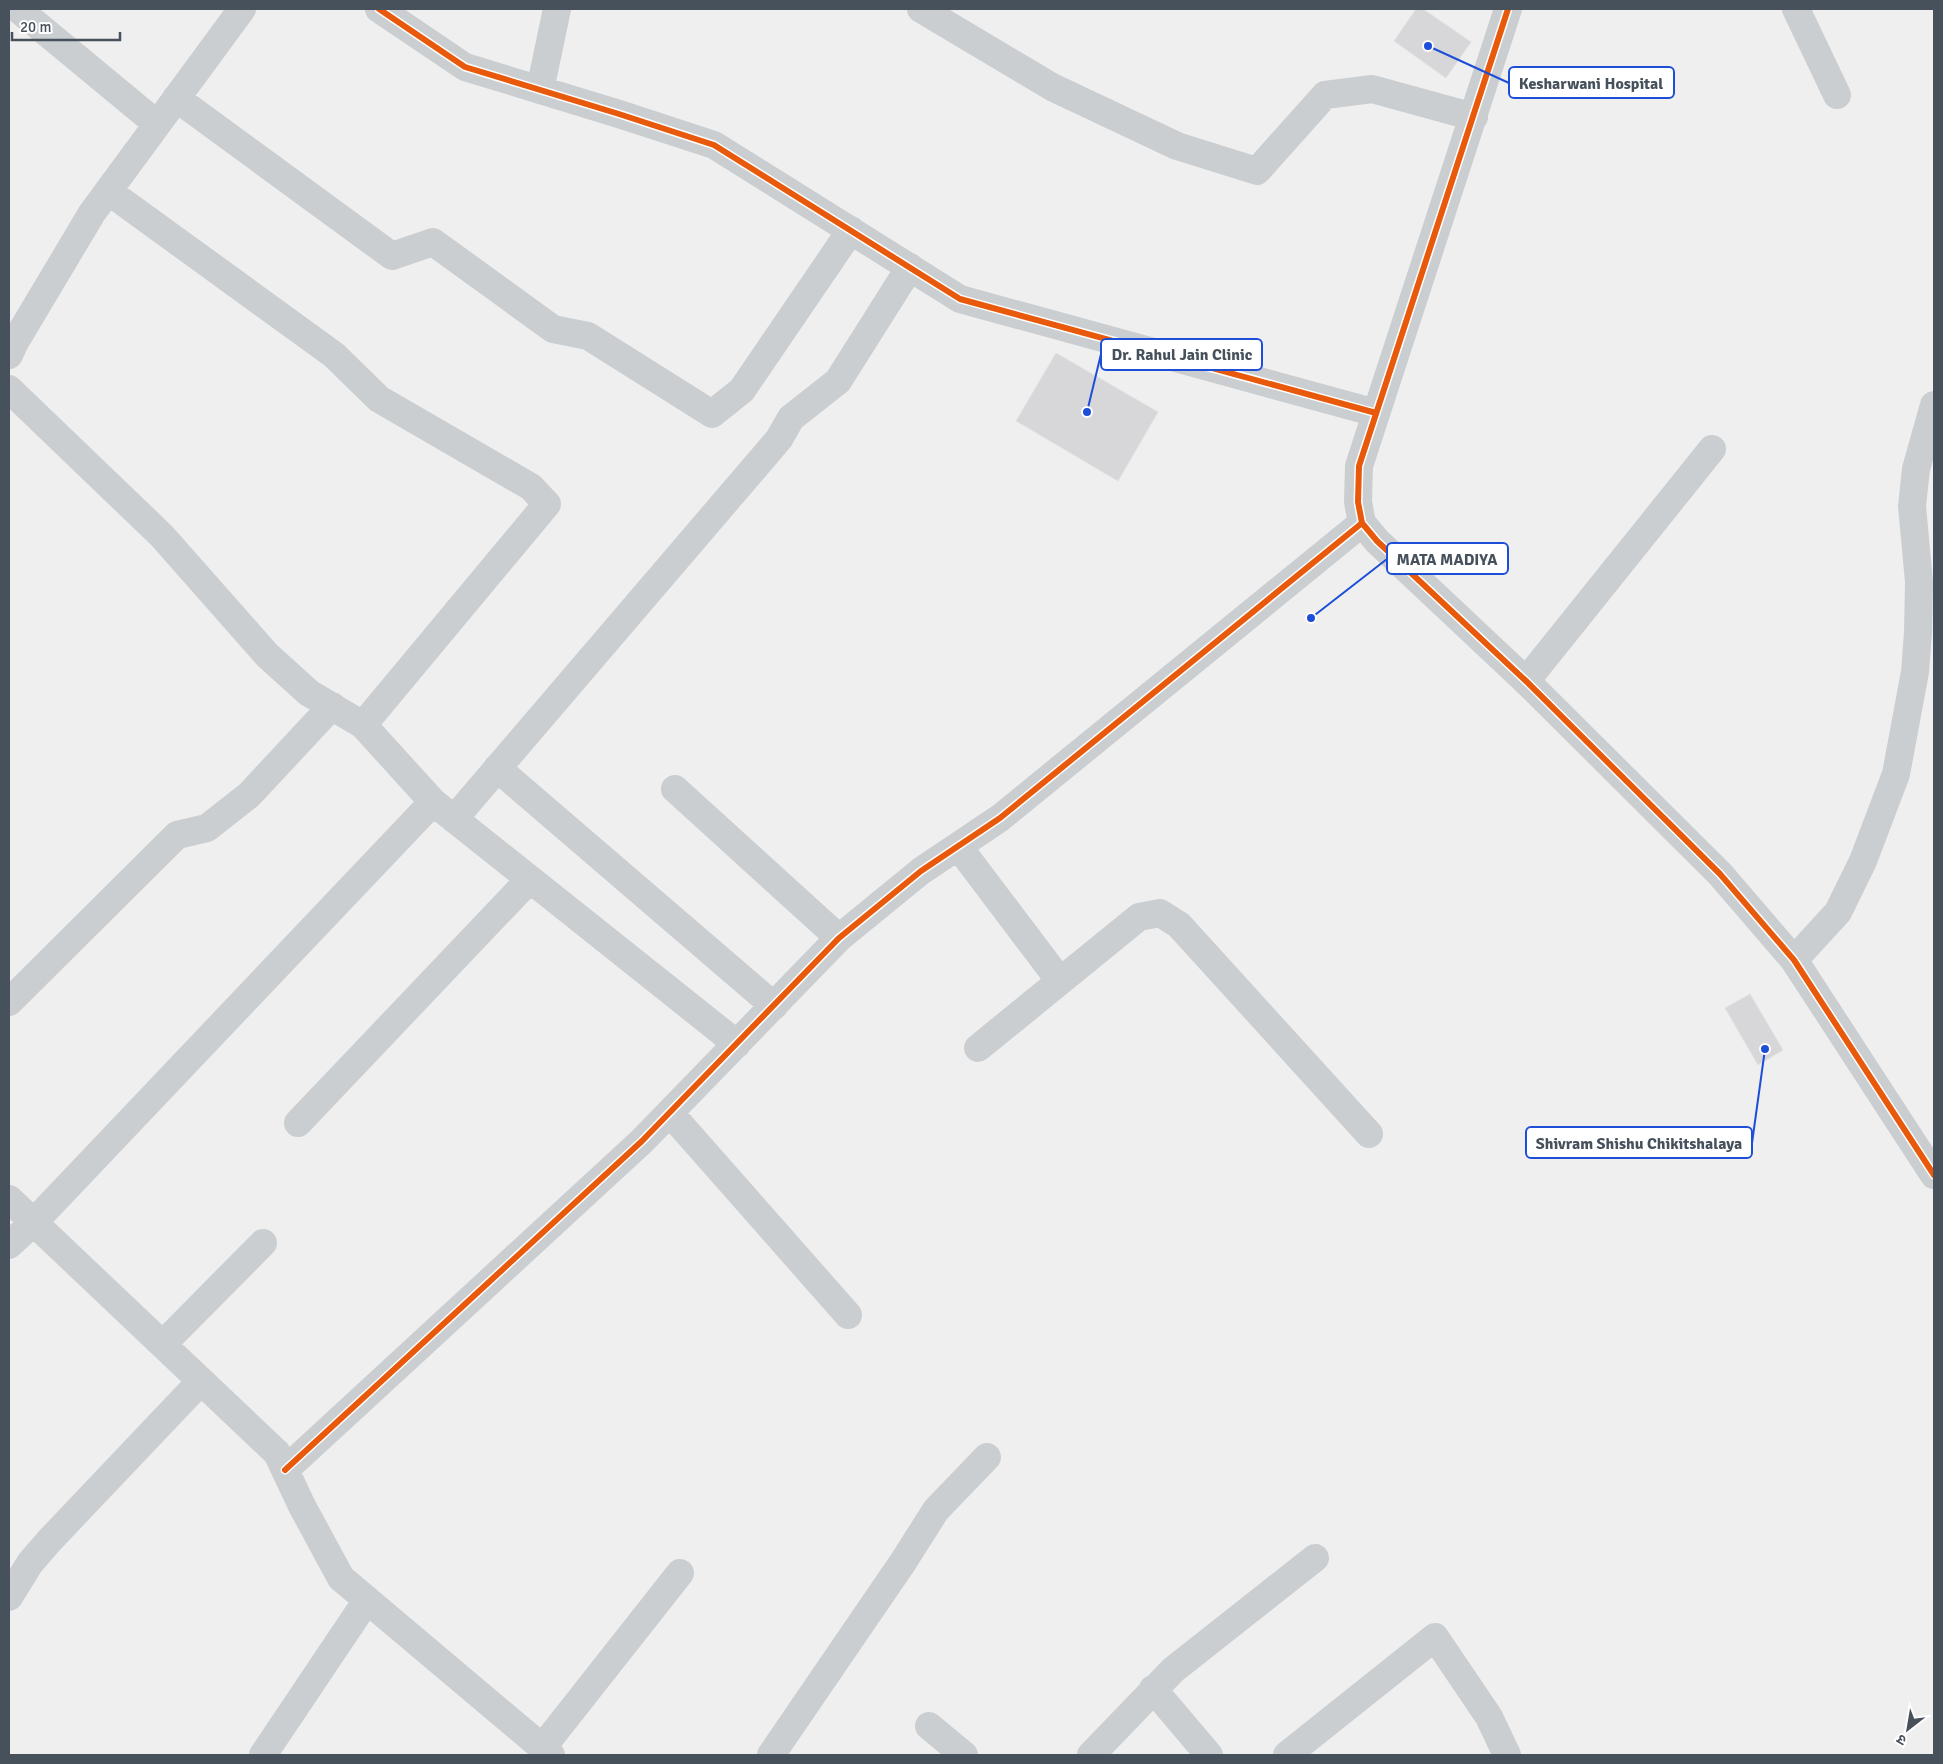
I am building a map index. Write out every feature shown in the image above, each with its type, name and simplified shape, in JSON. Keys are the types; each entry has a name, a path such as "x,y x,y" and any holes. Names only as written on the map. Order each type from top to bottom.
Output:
{"street":[{"path":"18,9 157,124"},
{"path":"9,355 87,221 242,9"},
{"path":"379,9 465,67 714,145 960,299 1376,413"},
{"path":"540,90 557,9"},
{"path":"921,9 1052,87 1177,146 1257,171 1325,95 1372,89 1474,116"},
{"path":"1508,9 1359,466 1358,502 1362,522 1384,548 1526,681 1720,874 1794,960 1930,1158"},
{"path":"1796,9 1837,95"},
{"path":"176,98 392,256 433,242 553,329 588,336 712,414 742,390 851,230"},
{"path":"108,191 334,355 379,399 531,487 547,504 363,725"},
{"path":"454,819 779,439 791,418 838,381 910,267"},
{"path":"9,389 162,536 267,656 309,693 363,725 433,802 737,1044"},
{"path":"1794,960 1838,912 1864,861 1896,774 1915,672 1918,632 1919,582 1912,506 1913,496 1916,469 1934,405"},
{"path":"1526,681 1712,449"},
{"path":"285,1470 635,1148 839,938 921,871 1000,818 1362,522"},
{"path":"13,990 177,835 207,828 249,794 332,706"},
{"path":"497,768 774,1006"},
{"path":"675,789 839,938"},
{"path":"9,1245 34,1222 433,802"},
{"path":"958,846 1060,981"},
{"path":"298,1123 530,879"},
{"path":"978,1048 1139,917 1160,913 1179,925 1368,1134"},
{"path":"670,1113 848,1315"},
{"path":"9,1199 277,1453 302,1506 340,1578 546,1752 680,1573"},
{"path":"163,1344 263,1244"},
{"path":"9,1597 30,1563 50,1540 201,1381"},
{"path":"771,1755 903,1562 936,1510 987,1457"},
{"path":"1091,1755 1173,1670 1315,1558"},
{"path":"263,1755 367,1600"},
{"path":"1287,1755 1435,1636 1489,1716 1507,1755"},
{"path":"1153,1689 1209,1755"},
{"path":"929,1726 964,1755"}],"building":[{"path":"1416,9 1423,9 1471,42 1446,78 1394,41"},
{"path":"1056,353 1158,412 1118,481 1016,421"},
{"path":"1750,994 1783,1050 1758,1065 1725,1008"}],"cycle path":[{"path":"379,9 465,67 714,145 960,299 1376,413"},
{"path":"1508,9 1359,466 1358,502 1362,523 1377,541 1526,681 1720,874 1794,960 1934,1175"},
{"path":"285,1470 642,1141 839,938 921,871 1000,818 1362,523"}],"place":[{"name":"Kesharwani Hospital","path":"1428,46"},
{"name":"Dr. Rahul Jain Clinic","path":"1087,412"},
{"name":"MATA MADIYA","path":"1311,618"},
{"name":"Shivram Shishu Chikitshalaya","path":"1765,1049"}]}
